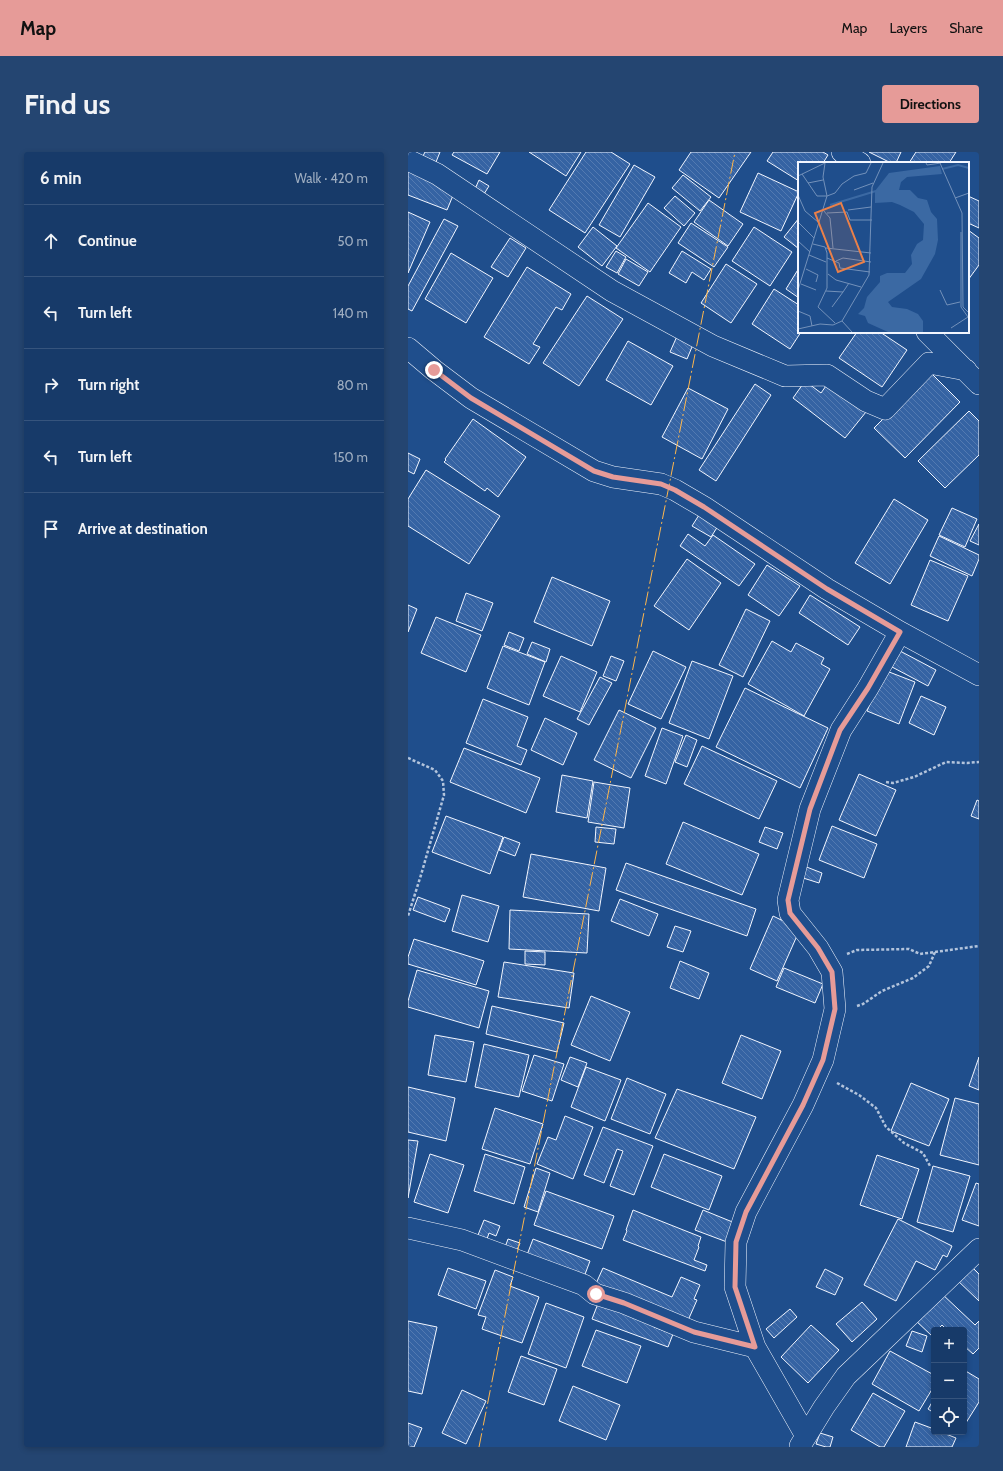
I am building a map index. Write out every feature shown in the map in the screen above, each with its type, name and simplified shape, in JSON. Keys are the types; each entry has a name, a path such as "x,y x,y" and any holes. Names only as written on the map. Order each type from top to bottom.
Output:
{"street":[{"path":"842,152 858,162"},
{"path":"408,160 437,174 612,291 713,346 785,376 827,374 866,401 885,409 929,363 972,377"},
{"path":"928,333 972,377"},
{"path":"408,348 471,398 594,471 613,477 661,484 675,490 704,507 827,589 900,632 979,675"},
{"path":"803,1442 755,1347 735,1287 736,1242 746,1212 803,1105 823,1060 835,1009 832,972 818,948 790,913 788,900 810,809 840,730 868,688 900,632"},
{"path":"408,1228 462,1240 584,1285 596,1294 624,1303 694,1332 755,1347"},
{"path":"803,1442 824,1407 846,1376 979,1249"}],"path":[{"path":"408,758 435,770 443,781 444,795 408,916"},
{"path":"886,782 893,783 914,776 946,762 979,762"},
{"path":"832,972 842,955 858,950 909,949 920,954 979,946"},
{"path":"835,1009 847,1010 863,1004 882,991 913,978 929,966 935,952"},
{"path":"818,1071 836,1083 859,1095 876,1108 886,1127 904,1143 923,1153 930,1166"}],"building":[{"path":"425,152 440,152 436,162 423,156"},
{"path":"454,152 500,152 487,174 452,155"},
{"path":"529,152 581,152 566,176"},
{"path":"586,152 611,152 630,164 585,233 549,210"},
{"path":"691,152 751,152 719,198 679,170"},
{"path":"773,152 823,152 828,155 824,162 798,162 798,180 767,161"},
{"path":"869,152 901,152 896,162 889,162"},
{"path":"916,152 956,152 950,162 910,162"},
{"path":"634,165 655,177 620,237 599,225"},
{"path":"408,169 456,188 447,210 408,195"},
{"path":"758,173 798,192 781,231 740,212"},
{"path":"683,175 711,197 700,211 672,188"},
{"path":"479,180 489,186 484,194 475,189"},
{"path":"675,196 695,213 684,226 664,208"},
{"path":"969,196 979,201 979,228 969,223"},
{"path":"709,200 743,224 728,246 694,222"},
{"path":"648,203 681,227 650,272 616,248"},
{"path":"408,212 430,222 408,273"},
{"path":"444,219 458,226 412,311 408,309 408,286"},
{"path":"798,219 798,248 784,237"},
{"path":"691,223 728,247 714,267 678,243"},
{"path":"593,227 617,246 602,266 578,247"},
{"path":"754,227 792,252 770,286 732,261"},
{"path":"969,231 979,238 979,265 969,279"},
{"path":"510,238 526,248 508,277 491,267"},
{"path":"616,251 626,257 617,273 606,267"},
{"path":"682,251 711,269 704,280 692,272 686,283 669,273"},
{"path":"451,253 493,278 466,323 425,299"},
{"path":"626,259 648,272 639,286 618,274"},
{"path":"726,264 757,284 731,323 701,303"},
{"path":"527,267 571,294 562,310 556,307 533,344 540,347 529,364 484,337"},
{"path":"798,270 798,297 786,289"},
{"path":"774,289 798,304 798,333 800,333 790,349 752,324"},
{"path":"587,296 623,319 579,386 543,363"},
{"path":"856,333 882,333 907,350 882,387 839,358"},
{"path":"678,334 694,342 687,359 670,352"},
{"path":"628,341 673,366 651,405 606,380"},
{"path":"930,372 960,402 905,458 874,428"},
{"path":"805,381 821,393 828,383 866,412 845,438 793,398"},
{"path":"755,384 771,395 716,481 699,470"},
{"path":"688,388 728,409 702,459 662,437"},
{"path":"969,411 979,421 979,455 945,488 918,461"},
{"path":"473,419 526,457 498,497 487,488 485,491 444,462"},
{"path":"408,453 420,459 414,474 408,471"},
{"path":"426,470 500,516 469,564 408,526 408,499"},
{"path":"894,499 928,520 890,584 855,563"},
{"path":"952,508 977,519 965,547 939,535"},
{"path":"699,515 718,526 711,537 692,526"},
{"path":"979,524 979,545 970,541"},
{"path":"688,534 705,546 713,535 755,564 739,586 680,546"},
{"path":"939,536 979,555 979,559 972,576 930,556"},
{"path":"687,559 721,583 689,630 654,606"},
{"path":"930,560 968,576 948,621 911,605"},
{"path":"767,565 800,586 779,616 748,595"},
{"path":"552,577 610,601 592,646 534,622"},
{"path":"466,593 493,603 482,631 456,621"},
{"path":"810,595 860,627 848,645 799,613"},
{"path":"408,605 417,609 408,632"},
{"path":"746,609 770,621 743,677 719,665"},
{"path":"436,617 481,635 466,672 421,653"},
{"path":"509,632 524,638 519,651 504,645"},
{"path":"772,641 791,652 796,643 824,658 821,664 830,669 804,716 748,684"},
{"path":"532,642 550,649 546,662 527,654"},
{"path":"503,646 545,662 529,705 487,688"},
{"path":"653,651 686,667 661,719 628,704"},
{"path":"900,651 936,670 928,686 892,667"},
{"path":"561,656 597,672 580,712 543,696"},
{"path":"611,656 624,661 616,681 603,676"},
{"path":"692,661 733,676 709,739 669,723"},
{"path":"884,670 915,682 899,724 867,711"},
{"path":"600,677 612,683 589,725 577,719"},
{"path":"745,688 828,728 800,788 716,747"},
{"path":"921,696 946,707 934,735 909,723"},
{"path":"483,699 528,717 517,746 527,750 521,765 466,743"},
{"path":"619,710 656,728 631,778 594,760"},
{"path":"545,718 577,733 563,765 531,750"},
{"path":"662,728 683,736 666,784 645,776"},
{"path":"686,735 697,740 687,767 675,762"},
{"path":"702,746 777,781 759,819 684,784"},
{"path":"464,748 540,778 526,813 450,782"},
{"path":"859,774 896,790 876,836 839,820"},
{"path":"562,775 593,781 587,818 556,812"},
{"path":"594,782 630,788 624,828 588,822"},
{"path":"977,800 979,801 979,819 971,816"},
{"path":"446,816 503,837 490,874 432,852"},
{"path":"683,822 759,854 742,895 666,864"},
{"path":"832,826 877,844 864,878 819,860"},
{"path":"596,827 616,829 614,844 595,842"},
{"path":"765,827 783,833 777,849 759,842"},
{"path":"504,837 520,843 515,856 499,850"},
{"path":"531,854 606,868 599,911 523,897"},
{"path":"626,863 756,909 747,936 616,890"},
{"path":"804,866 822,873 819,883 800,877"},
{"path":"462,895 499,906 488,942 452,931"},
{"path":"418,897 450,909 445,922 413,910"},
{"path":"620,899 658,914 649,936 611,921"},
{"path":"510,910 589,914 587,953 509,949"},
{"path":"773,916 800,929 777,981 750,969"},
{"path":"675,926 691,931 683,952 667,947"},
{"path":"414,939 484,961 476,985 408,964 408,957"},
{"path":"525,951 545,952 545,965 525,964"},
{"path":"680,961 709,973 699,999 670,988"},
{"path":"504,962 574,973 569,1008 498,997"},
{"path":"784,968 823,984 815,1003 776,987"},
{"path":"417,970 489,991 479,1028 408,1007 408,1001"},
{"path":"591,996 630,1012 610,1061 571,1045"},
{"path":"492,1006 564,1023 557,1052 486,1034"},
{"path":"435,1035 474,1042 466,1082 428,1075"},
{"path":"741,1035 781,1051 762,1099 722,1083"},
{"path":"484,1044 529,1055 519,1097 475,1087"},
{"path":"534,1055 564,1064 552,1101 522,1091"},
{"path":"570,1057 587,1063 578,1087 561,1080"},
{"path":"979,1057 979,1090 969,1086"},
{"path":"586,1067 621,1080 605,1121 571,1107"},
{"path":"627,1078 666,1094 650,1134 611,1119"},
{"path":"911,1083 949,1099 929,1146 891,1131"},
{"path":"408,1087 455,1098 446,1141 408,1132"},
{"path":"677,1089 756,1117 734,1169 655,1138"},
{"path":"955,1098 979,1104 979,1165 940,1155"},
{"path":"495,1108 543,1124 530,1164 482,1149"},
{"path":"565,1116 593,1127 573,1179 537,1164 548,1137 556,1140"},
{"path":"603,1127 653,1146 634,1195 610,1186 623,1151 617,1149 604,1183 584,1175"},
{"path":"408,1140 418,1141 408,1198"},
{"path":"430,1154 464,1165 448,1213 414,1202"},
{"path":"485,1154 525,1167 514,1204 474,1191"},
{"path":"664,1154 722,1176 709,1210 651,1187"},
{"path":"877,1155 919,1169 902,1219 860,1205"},
{"path":"933,1166 970,1176 953,1232 917,1222"},
{"path":"536,1168 550,1173 538,1212 524,1207"},
{"path":"976,1183 979,1184 979,1226 962,1220"},
{"path":"546,1191 614,1216 602,1249 534,1225"},
{"path":"633,1210 701,1237 694,1260 707,1265 705,1271 623,1240"},
{"path":"703,1210 735,1223 727,1242 695,1230"},
{"path":"898,1219 952,1246 947,1257 943,1255 935,1270 916,1261 896,1301 864,1285"},
{"path":"484,1220 500,1226 496,1236 489,1233 487,1239 478,1235"},
{"path":"508,1239 520,1243 515,1255 504,1250"},
{"path":"533,1239 590,1261 584,1277 527,1255"},
{"path":"969,1264 979,1274 979,1301 955,1278"},
{"path":"448,1268 486,1281 476,1309 438,1295"},
{"path":"603,1268 672,1297 681,1277 700,1285 694,1299 697,1300 686,1325 594,1288"},
{"path":"825,1269 843,1278 835,1295 816,1287"},
{"path":"495,1270 513,1277 510,1286 539,1297 522,1343 482,1329 486,1317 478,1315"},
{"path":"941,1293 975,1325 979,1321 979,1348 973,1354 967,1349 967,1327 944,1327 942,1325 940,1327 931,1327 931,1335 914,1319"},
{"path":"599,1301 656,1322 654,1327 673,1334 668,1347 592,1319"},
{"path":"862,1302 877,1319 852,1342 836,1324"},
{"path":"546,1303 584,1317 566,1368 528,1354"},
{"path":"790,1309 797,1317 774,1338 766,1329"},
{"path":"408,1321 437,1327 422,1394 408,1391"},
{"path":"811,1325 839,1350 808,1383 781,1357"},
{"path":"596,1330 641,1346 627,1383 582,1366"},
{"path":"912,1331 927,1336 922,1352 906,1346"},
{"path":"890,1351 931,1373 931,1391 919,1411 872,1384"},
{"path":"521,1356 557,1369 544,1405 508,1392"},
{"path":"967,1372 979,1379 979,1402 967,1421"},
{"path":"573,1386 620,1405 606,1440 559,1421"},
{"path":"462,1390 486,1401 466,1444 442,1433"},
{"path":"873,1393 905,1411 884,1447 880,1447 851,1430"},
{"path":"931,1404 931,1411 928,1409"},
{"path":"915,1422 931,1428 931,1435 948,1435 956,1438 952,1447 906,1447"},
{"path":"408,1423 422,1428 414,1447 408,1447"},
{"path":"820,1433 833,1437 830,1447 816,1444"}],"power":[{"path":"479,1447 735,152"}],"route":[{"path":"434,370 471,398 594,471 613,477 661,484 675,490 704,507 827,589 900,632 868,688 840,730 810,809 788,900 790,913 818,948 832,972 835,1009 823,1060 803,1105 746,1212 736,1242 735,1287 755,1347 694,1332 624,1303 596,1294"}]}
